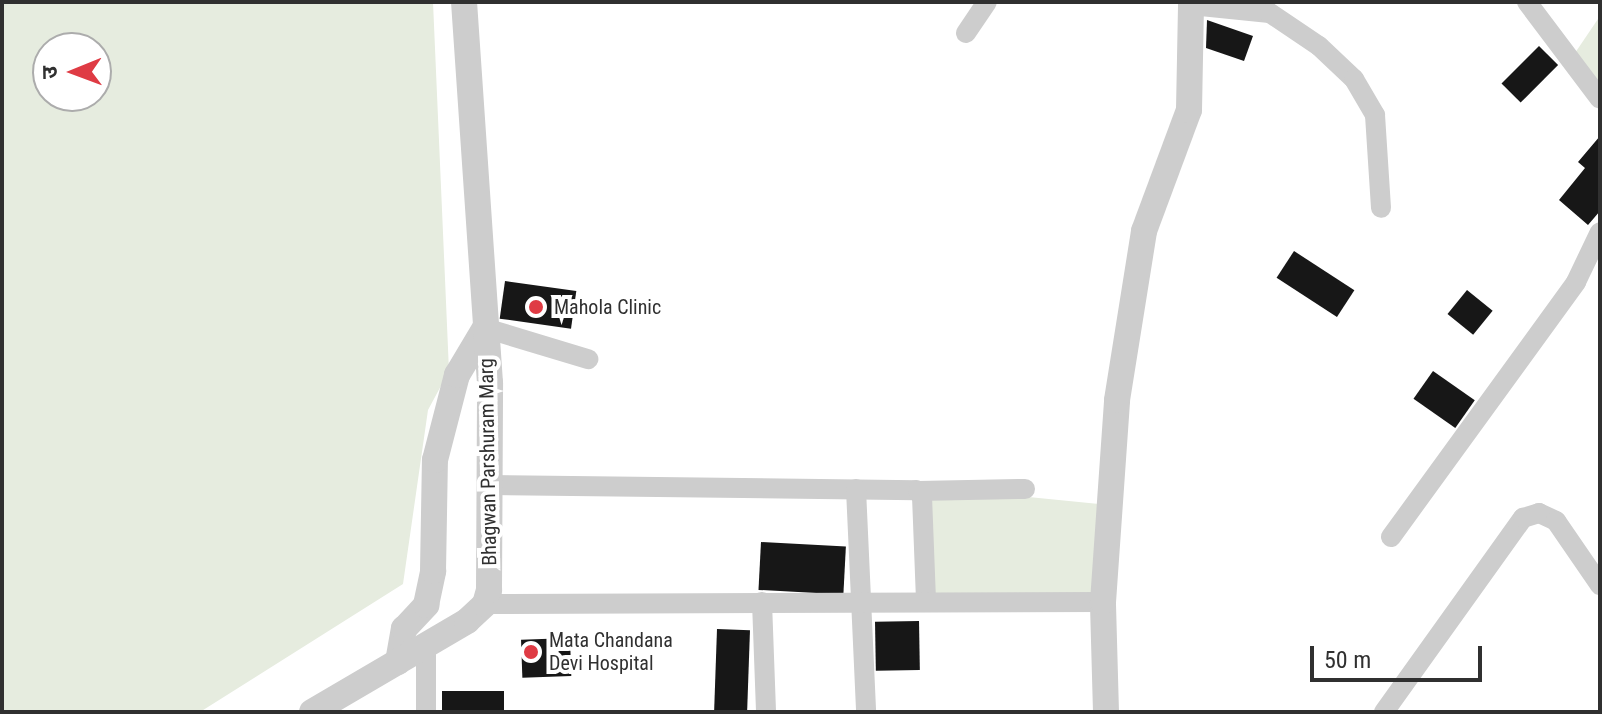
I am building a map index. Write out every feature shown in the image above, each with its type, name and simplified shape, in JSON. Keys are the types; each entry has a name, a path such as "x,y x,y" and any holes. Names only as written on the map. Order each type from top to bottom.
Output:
{"street":[{"path":"464,2 485,328 588,359"},
{"path":"966,33 987,2"},
{"path":"1527,2 1600,99"},
{"path":"1106,712 1103,602 1117,400 1144,231 1188,118 1191,3 1270,13 1319,46 1354,79 1375,115 1381,208"},
{"path":"1391,537 1576,282 1600,232"},
{"name":"Bhagwan Parshuram Marg","path":"485,328 490,485 485,604"},
{"name":"Bhagwan Parshuram Marg","path":"398,662 404,629 426,605 435,460 457,375 485,328"},
{"path":"490,485 918,491 1025,489"},
{"path":"856,489 866,712"},
{"path":"918,491 926,600"},
{"path":"1384,712 1523,518 1539,513 1556,521 1600,585"},
{"path":"312,712 426,645 485,604 926,600 1103,602"},
{"path":"762,602 766,712"},
{"path":"426,645 426,712"}],"shaded area":[{"path":"2,2 433,2 449,371 428,410 403,584 200,712 2,712"},
{"path":"1600,16 1600,89 1575,53"},
{"path":"987,493 1099,504 1098,599 928,594 926,495"}],"building":[{"path":"1207,20 1253,36 1244,61 1206,48"},
{"path":"1539,46 1558,65 1521,103 1502,83"},
{"path":"1600,136 1600,211 1588,225 1559,200 1585,168 1578,162"},
{"path":"1294,251 1354,290 1337,317 1277,278"},
{"path":"505,281 576,291 571,329 500,319"},
{"path":"1467,290 1493,311 1473,335 1447,314"},
{"path":"1433,371 1475,400 1455,428 1413,399"},
{"path":"761,542 846,546 843,594 758,590"},
{"path":"919,621 920,670 876,671 875,622"},
{"path":"717,629 750,630 747,712 714,712"},
{"path":"570,638 571,676 522,678 521,640"},
{"path":"442,691 504,691 504,712 442,712"}],"place":[{"name":"Mahola Clinic","path":"536,307"},
{"name":"Mata Chandana Devi Hospital","path":"531,652"}]}
